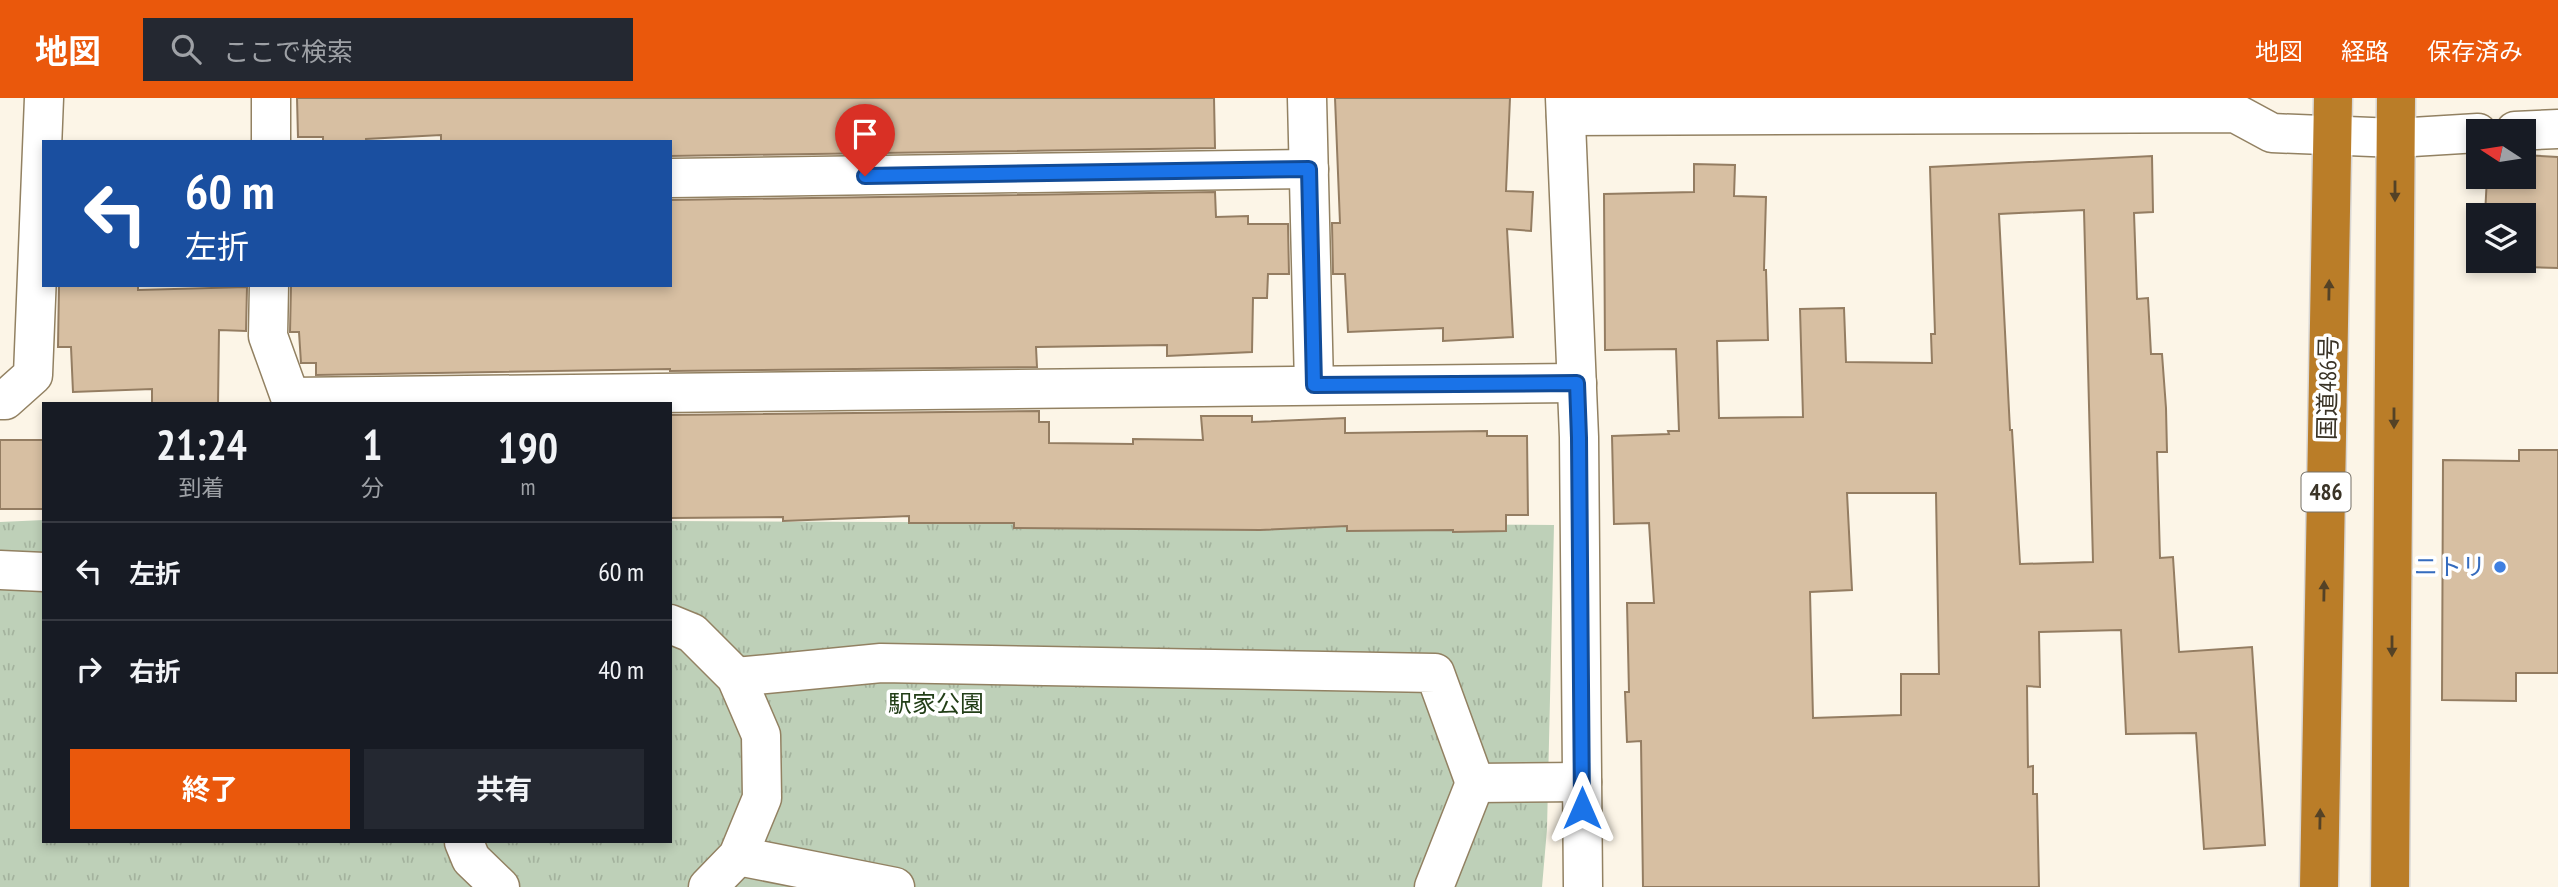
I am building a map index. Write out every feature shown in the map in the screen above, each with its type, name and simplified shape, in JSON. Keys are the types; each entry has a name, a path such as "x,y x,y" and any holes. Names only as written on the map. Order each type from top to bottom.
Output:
{"highway":[{"path":"2390,887 2396,98"},
{"name":"国道486号","path":"2319,887 2332,117"}],"street":[{"path":"42,140 44,98"},
{"path":"271,98 271,140"},
{"path":"1307,98 1314,385"},
{"path":"1583,887 1579,438 1565,107 2235,113 2272,133 2332,117 2396,138 2466,134"},
{"path":"2536,130 2558,129"},
{"path":"0,400 5,400 33,375 42,148"},
{"path":"672,178 1309,169"},
{"path":"269,287 268,336 290,397 1577,383"},
{"path":"0,570 42,572"},
{"path":"672,625 692,633 736,677 761,735 762,798 738,856 708,887"},
{"path":"736,677 881,663 1436,673 1475,783 1434,887"},
{"path":"1475,783 1582,782"},
{"path":"464,843 471,859 500,887"},
{"path":"738,856 894,887"}],"green space":[{"name":"駅家公園","path":"42,520 42,843 672,843 672,521 1554,525 1547,829 1542,887 0,887 0,522"}],"building":[{"path":"297,98 1214,98 1215,148 672,156 672,140 441,140 441,135 366,140 298,137"},
{"path":"1335,98 1510,98 1506,191 1533,192 1531,231 1507,229 1513,337 1443,341 1443,328 1348,332 1345,274 1333,274 1332,223 1340,223"},
{"path":"2152,156 2153,212 2134,213 2137,299 2148,298 2151,354 2162,354 2167,452 2157,452 2160,558 2173,557 2179,652 2252,647 2265,845 2204,849 2196,733 2126,734 2121,630 2039,632 2040,687 2027,686 2028,767 2033,766 2033,794 2037,794 2039,887 1643,887 1641,741 1627,742 1625,692 1629,692 1627,603 1654,603 1649,523 1614,524 1612,436 1669,434 1668,431 1679,431 1676,349 1605,350 1604,194 1694,192 1694,164 1735,165 1734,196 1766,197 1764,270 1768,340 1717,341 1719,418 1803,417 1800,309 1844,308 1846,362 1932,363 1931,334 1935,334 1930,167","holes":["2084,210 2093,562 2020,564 1999,214","1847,493 1936,493 1939,674 1901,674 1901,715 1813,718 1810,592 1852,590"]},
{"path":"2536,156 2558,157 2558,268 2536,267 2536,203 2486,203 2486,189 2536,189"},
{"path":"1215,192 1216,217 1248,216 1248,224 1288,224 1289,274 1268,274 1267,298 1253,298 1252,352 1167,356 1167,345 1036,347 1037,367 316,375 316,363 301,363 299,332 290,332 291,287 672,287 672,200"},
{"path":"59,287 138,287 138,290 247,287 246,331 219,330 218,402 152,402 152,389 73,392 71,347 58,347"},
{"path":"1039,411 1039,422 1049,422 1049,443 1133,444 1133,439 1203,440 1201,416 1252,416 1252,422 1345,418 1345,433 1487,431 1487,436 1527,436 1528,515 1506,515 1506,531 1453,532 1347,531 1347,526 1260,530 1014,528 1014,523 909,523 909,516 783,521 783,517 672,518 672,415"},
{"path":"0,440 42,440 42,509 0,509"},
{"name":"ニトリ","path":"2519,450 2558,450 2558,673 2516,673 2516,701 2442,700 2443,460 2519,461"}],"place":[{"name":"ニトリ","path":"2500,567"}],"route":[{"path":"865,176 1309,169 1314,385 1577,383 1582,808"}]}
